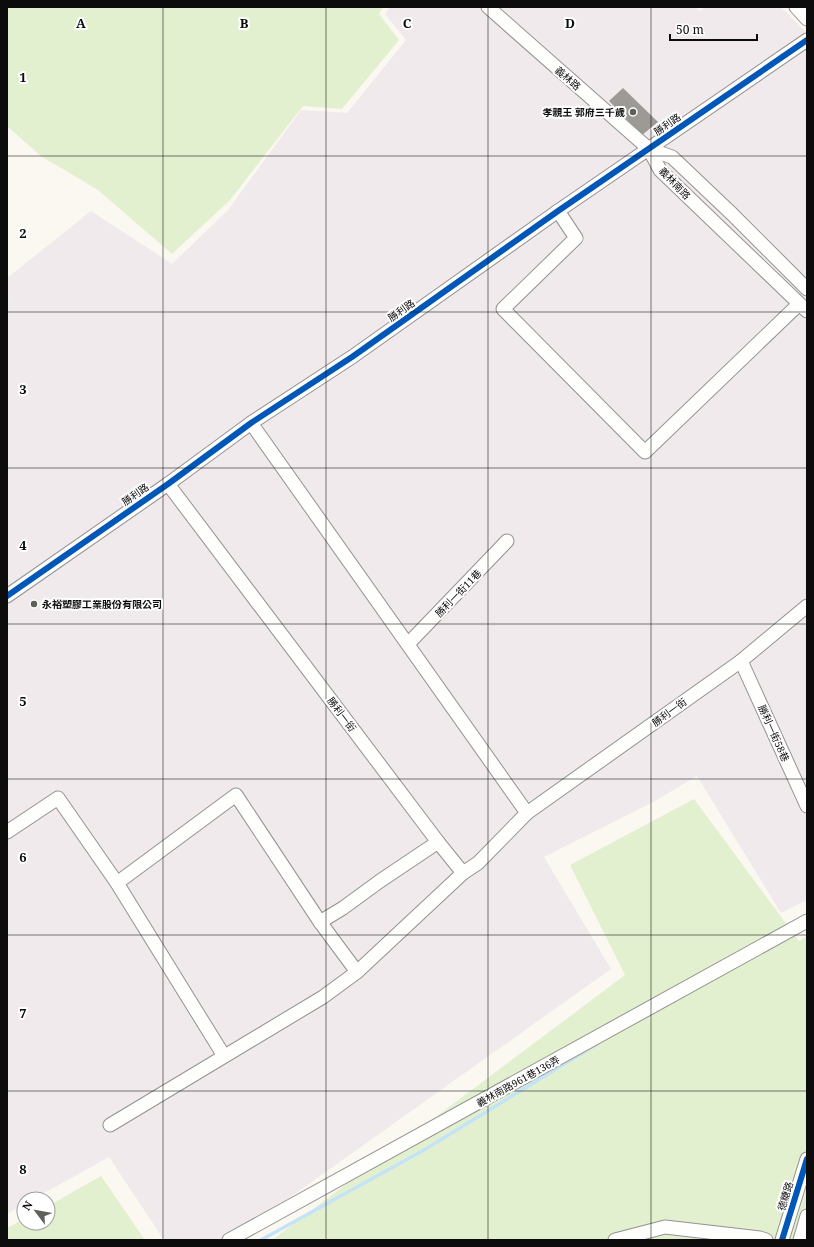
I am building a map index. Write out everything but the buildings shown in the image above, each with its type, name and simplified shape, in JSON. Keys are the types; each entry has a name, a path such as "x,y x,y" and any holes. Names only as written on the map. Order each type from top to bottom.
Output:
{"street":[{"name":"義林路","path":"488,7 649,149"},
{"path":"796,7 807,19"},
{"name":"勝利路","path":"7,596 168,484 251,424 352,357 558,211 807,40"},
{"name":"義林南路","path":"649,149 672,158 732,214 807,289"},
{"name":"義林南路","path":"649,149 660,170 803,307"},
{"path":"558,211 576,238 503,309 645,452 803,307"},
{"path":"251,424 527,813"},
{"name":"勝利一街","path":"168,484 463,873 478,863 527,813 741,661 807,606"},
{"name":"勝利一街11巷","path":"408,644 507,541"},
{"name":"勝利一街58巷","path":"741,661 807,806"},
{"path":"117,883 236,795 320,922 356,972"},
{"path":"7,832 58,798 117,883 224,1056"},
{"path":"320,922 343,908 438,842"},
{"path":"110,1125 322,997 356,972 463,873"},
{"name":"義林南路961巷136弄","path":"229,1240 807,921"},
{"name":"德糖路","path":"782,1240 807,1158"},
{"path":"800,1240 807,1216"},
{"path":"615,1240 664,1227 760,1238 766,1240"}],"shaded area":[{"path":"390,7 695,7 700,11 705,7 781,7 807,33 807,900 781,913 697,776 655,801 544,857 611,969 230,1240 164,1240 109,1157 47,1191 16,1191 16,1209 7,1214 7,298 12,302 7,297 7,278 91,211 172,264 228,210 301,110 347,113 406,40 385,14"}],"green space":[{"path":"9,7 383,7 379,14 399,40 342,109 303,106 230,200 172,254 98,190 41,156 7,126 7,9"},
{"path":"694,799 799,941 807,936 807,1240 272,1240 625,975 570,865"},
{"path":"101,1176 145,1240 7,1240 7,1228 16,1223 16,1231 56,1231 56,1201"}],"waterway":[{"path":"261,1240 424,1150 597,1044"}],"cycle path":[{"path":"7,596 168,484 251,423 352,357 558,211 807,40"},
{"path":"782,1240 807,1159"}],"place":[{"name":"孝親王 郭府三千歲","path":"633,112"},
{"name":"永裕塑膠工業股份有限公司","path":"34,604"}]}
